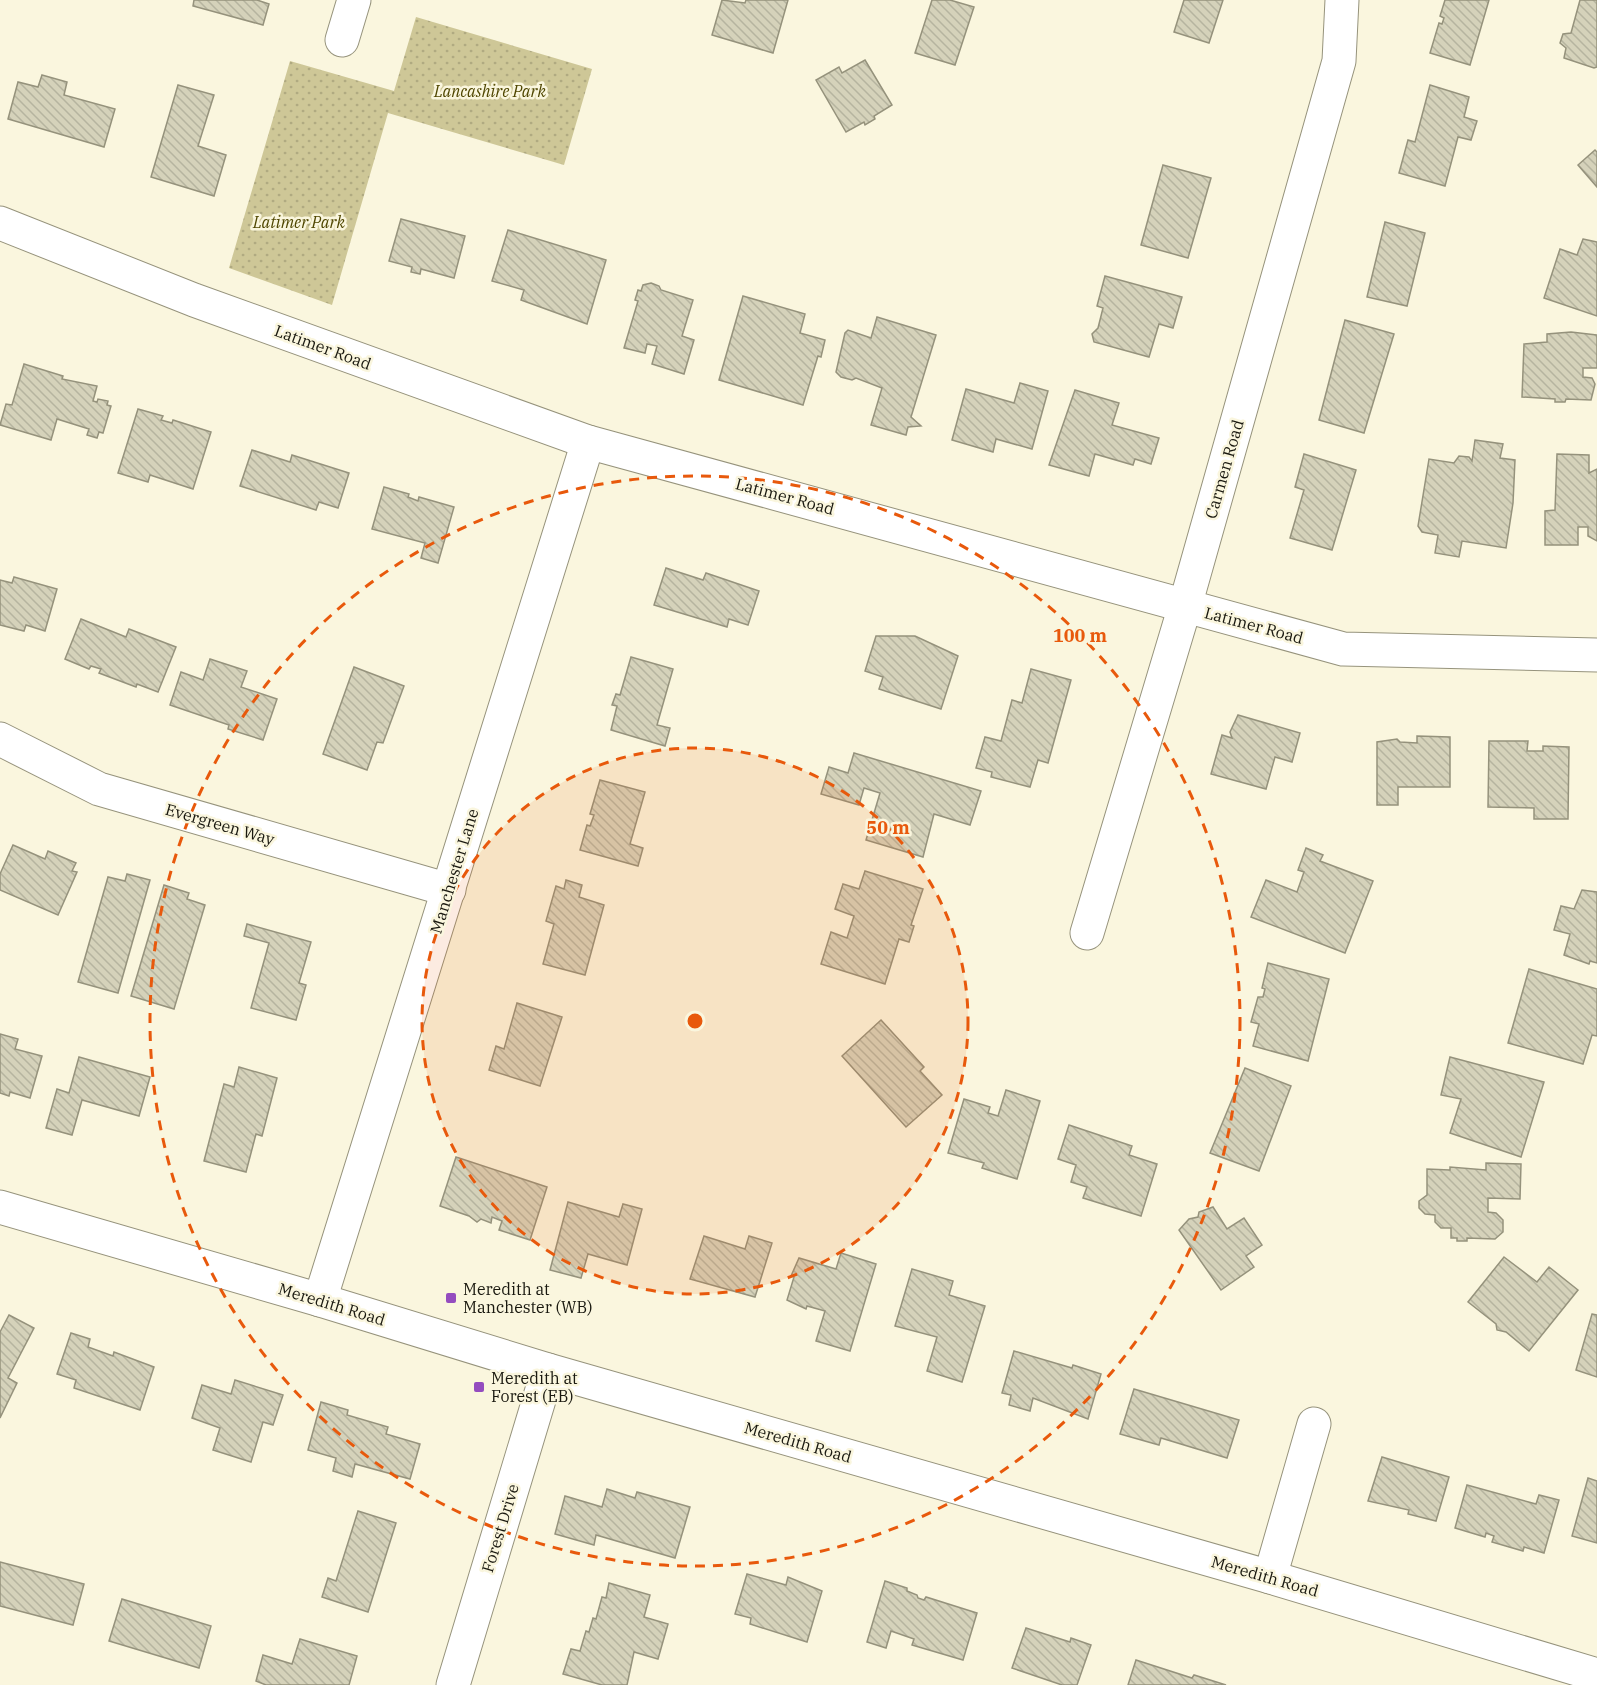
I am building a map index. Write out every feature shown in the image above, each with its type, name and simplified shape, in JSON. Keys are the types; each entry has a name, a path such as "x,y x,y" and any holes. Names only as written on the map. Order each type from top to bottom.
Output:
{"street":[{"path":"342,40 354,0"},
{"name":"Carmen Road","path":"1087,933 1185,606 1339,61 1342,0"},
{"name":"Latimer Road","path":"0,223 194,300 588,442 1343,649 1597,655"},
{"name":"Manchester Lane","path":"320,1300 588,442"},
{"name":"Evergreen Way","path":"0,739 99,789 449,890"},
{"name":"Meredith Road","path":"0,1207 320,1300 548,1370 1270,1577 1597,1675"},
{"name":"Forest Drive","path":"453,1685 548,1370"},
{"path":"1270,1577 1314,1424"}],"green space":[{"path":"416,17 592,69 564,165 388,113 332,305 229,268 290,61 394,91"}],"building":[{"path":"194,0 257,0 269,4 263,25 193,6"},
{"path":"722,0 745,3 746,0 788,0 773,53 712,35"},
{"path":"932,0 950,0 974,7 955,65 915,53"},
{"path":"1184,0 1223,0 1209,43 1174,32"},
{"path":"1445,0 1489,0 1470,65 1430,53 1439,23 1442,24 1444,18 1440,16"},
{"path":"1580,0 1597,0 1597,67 1594,68 1564,58 1566,48 1560,43 1563,34 1571,33"},
{"path":"865,60 892,105 874,116 875,119 865,125 864,122 846,132 816,80 839,67 842,73"},
{"path":"42,75 67,82 64,95 115,109 104,147 8,119 18,82 38,87"},
{"path":"178,85 214,95 198,146 226,155 214,196 151,177"},
{"path":"1430,85 1469,97 1464,117 1477,121 1471,140 1458,137 1445,186 1399,173 1408,140 1415,142"},
{"path":"1595,150 1597,152 1597,187 1578,165"},
{"path":"1163,165 1211,178 1188,258 1141,245"},
{"path":"401,219 465,236 454,278 421,269 420,274 411,272 412,267 389,261"},
{"path":"1385,222 1425,233 1407,306 1367,297"},
{"path":"508,230 606,260 587,324 521,300 524,290 492,281"},
{"path":"1583,239 1597,242 1597,316 1544,298 1560,249 1577,255"},
{"path":"1105,276 1182,297 1173,328 1159,324 1149,357 1094,342 1092,334 1098,328 1103,308 1097,306"},
{"path":"651,283 659,286 661,290 693,300 682,336 694,340 684,374 652,364 657,346 647,344 645,353 624,348 638,301 635,300 638,290 641,291 643,285"},
{"path":"743,296 805,314 800,333 825,340 803,405 719,380"},
{"path":"877,317 936,335 911,417 921,426 908,427 906,435 871,425 882,388 856,378 852,380 841,377 836,372 845,333 848,330 871,338"},
{"path":"1345,320 1394,334 1364,433 1319,420"},
{"path":"1571,332 1597,335 1597,368 1583,368 1583,377 1592,378 1595,384 1591,400 1566,399 1565,402 1555,402 1555,399 1522,397 1524,344 1547,342 1547,334"},
{"path":"24,364 63,376 62,379 97,386 93,401 97,402 98,399 108,401 107,405 111,406 103,433 99,432 97,438 87,435 89,429 57,419 51,440 0,425 6,404 12,405"},
{"path":"1020,383 1048,391 1032,449 996,439 993,452 952,440 966,389 1014,403"},
{"path":"1075,390 1119,403 1112,425 1159,438 1151,464 1135,459 1133,465 1095,454 1089,476 1049,465"},
{"path":"138,409 163,416 161,420 172,423 173,420 211,432 193,489 150,475 148,482 118,473"},
{"path":"1475,440 1503,444 1500,458 1515,460 1513,503 1506,548 1462,541 1459,557 1435,553 1438,535 1422,532 1418,526 1429,459 1454,463 1459,456 1469,457 1472,461"},
{"path":"252,450 290,462 292,455 349,473 338,508 319,502 316,510 240,486"},
{"path":"1304,454 1356,470 1332,550 1290,538 1304,490 1295,487"},
{"path":"1557,454 1589,455 1589,473 1597,469 1597,541 1588,536 1588,527 1578,527 1578,545 1545,545 1545,511 1555,510"},
{"path":"384,487 409,494 408,497 418,501 419,497 454,507 438,563 421,558 425,543 372,529"},
{"path":"666,568 703,580 706,573 759,591 748,625 729,619 727,627 654,605"},
{"path":"14,577 57,589 45,631 26,625 24,631 0,625 0,580 12,583"},
{"path":"81,619 126,637 129,629 176,647 158,692 137,684 136,687 99,673 101,669 91,666 89,669 65,659"},
{"path":"876,636 915,636 958,656 941,709 879,689 883,677 865,671"},
{"path":"631,657 673,669 657,725 670,728 665,746 611,730 617,706 612,705 616,694 620,695"},
{"path":"210,659 247,671 241,687 277,699 263,740 228,729 229,725 170,705 181,672 203,680"},
{"path":"354,667 404,686 383,743 377,742 367,770 323,754"},
{"path":"1031,669 1071,680 1048,763 1038,760 1030,787 991,777 992,772 976,768 985,737 1001,741 1012,700 1022,703"},
{"path":"1238,715 1300,733 1292,762 1275,757 1266,789 1211,774 1222,735 1232,738 1230,732"},
{"path":"1417,736 1450,737 1450,787 1398,787 1398,805 1377,805 1377,742 1397,739 1400,742 1417,743"},
{"path":"1489,741 1528,741 1527,751 1543,751 1543,746 1569,747 1568,819 1534,819 1534,808 1488,807"},
{"path":"854,753 981,791 970,825 934,814 923,857 866,840 880,793 864,788 859,805 821,794 829,767 848,773"},
{"path":"600,780 645,792 630,844 643,848 638,866 580,850 587,825 590,826 594,815 590,814"},
{"path":"13,845 45,859 48,851 76,863 72,871 77,872 58,915 0,890 0,874"},
{"path":"1306,848 1323,855 1320,861 1373,881 1345,953 1251,917 1266,880 1297,892 1304,872 1298,870"},
{"path":"865,871 923,889 911,925 914,926 909,942 899,939 885,984 821,964 831,932 847,938 854,916 835,909 843,884 859,889"},
{"path":"127,874 150,880 118,993 78,982 108,877 125,881"},
{"path":"566,880 582,885 579,897 604,905 585,975 543,964 554,924 546,921 556,886 564,889"},
{"path":"164,885 189,893 187,899 205,905 174,1009 131,996"},
{"path":"1582,890 1597,892 1597,963 1590,961 1589,964 1564,955 1570,934 1554,930 1561,906 1574,909"},
{"path":"247,924 311,942 299,983 306,985 296,1020 251,1008 269,943 244,936"},
{"path":"1268,963 1329,979 1308,1061 1253,1046 1259,1024 1251,1022 1258,997 1263,997 1265,989 1262,988"},
{"path":"1529,969 1597,989 1597,1036 1592,1035 1583,1064 1508,1043"},
{"path":"517,1003 562,1017 540,1086 489,1070 496,1046 504,1049"},
{"path":"881,1020 924,1067 920,1071 942,1095 906,1127 842,1056"},
{"path":"0,1034 18,1039 15,1049 42,1056 30,1098 10,1092 9,1096 0,1093"},
{"path":"79,1057 150,1077 139,1116 82,1100 72,1135 46,1128 57,1089 69,1093"},
{"path":"1450,1057 1544,1082 1521,1157 1450,1133 1461,1099 1441,1095"},
{"path":"239,1067 277,1078 262,1136 256,1134 246,1172 204,1161 224,1084 234,1087"},
{"path":"1245,1068 1291,1086 1259,1171 1210,1153"},
{"path":"1006,1090 1040,1101 1017,1179 982,1168 984,1163 948,1153 964,1099 990,1107 988,1113 998,1116"},
{"path":"1069,1125 1132,1146 1129,1155 1157,1164 1141,1216 1083,1198 1087,1187 1071,1182 1076,1165 1058,1159"},
{"path":"456,1157 547,1187 530,1240 499,1230 502,1221 492,1217 491,1223 481,1219 477,1222 469,1216 440,1206"},
{"path":"1486,1163 1521,1164 1520,1199 1488,1198 1488,1212 1496,1213 1503,1220 1503,1232 1495,1239 1467,1238 1467,1241 1457,1241 1457,1238 1451,1238 1451,1228 1441,1228 1435,1222 1435,1215 1425,1214 1419,1208 1419,1201 1427,1195 1427,1169 1450,1170 1450,1167 1486,1170"},
{"path":"568,1202 619,1217 623,1204 642,1209 627,1265 588,1254 581,1278 550,1270"},
{"path":"1213,1207 1227,1229 1244,1218 1262,1245 1246,1256 1254,1267 1221,1290 1179,1230 1189,1219 1198,1217 1199,1212"},
{"path":"704,1236 745,1249 749,1236 772,1243 755,1297 690,1279"},
{"path":"841,1253 876,1264 850,1351 816,1341 825,1311 807,1306 806,1309 787,1300 794,1277 791,1276 799,1258 836,1269"},
{"path":"1504,1257 1537,1282 1549,1267 1578,1290 1529,1351 1506,1332 1497,1330 1496,1324 1468,1302"},
{"path":"912,1269 953,1281 949,1295 985,1306 962,1382 927,1371 937,1337 895,1326"},
{"path":"1592,1314 1597,1315 1597,1377 1576,1370"},
{"path":"9,1315 34,1328 8,1378 17,1383 0,1418 0,1332"},
{"path":"71,1333 90,1339 88,1347 113,1356 114,1352 154,1367 140,1410 74,1388 76,1380 57,1374"},
{"path":"1014,1351 1101,1374 1088,1419 1033,1398 1030,1411 1009,1405 1011,1395 1002,1393"},
{"path":"235,1380 283,1395 273,1425 263,1422 251,1462 213,1450 220,1428 192,1418 202,1385 231,1394"},
{"path":"1134,1389 1239,1420 1227,1458 1161,1438 1159,1445 1120,1434"},
{"path":"321,1402 348,1410 347,1415 388,1427 386,1434 420,1444 410,1479 355,1464 352,1477 333,1471 336,1458 308,1450"},
{"path":"1382,1457 1449,1477 1436,1521 1408,1514 1409,1510 1368,1501"},
{"path":"1588,1478 1597,1481 1597,1543 1572,1536"},
{"path":"1467,1485 1536,1504 1539,1495 1559,1500 1544,1553 1524,1547 1523,1551 1492,1542 1494,1536 1486,1533 1485,1537 1455,1528"},
{"path":"607,1489 635,1498 637,1492 690,1507 675,1558 596,1535 594,1545 555,1534 565,1496 602,1507"},
{"path":"358,1511 396,1523 368,1612 322,1597 328,1578 336,1581"},
{"path":"0,1562 84,1584 73,1625 0,1606"},
{"path":"747,1574 786,1585 788,1577 822,1591 807,1642 750,1624 751,1618 735,1614"},
{"path":"885,1581 907,1588 907,1591 917,1595 918,1598 924,1600 926,1597 977,1613 963,1660 912,1645 914,1639 891,1631 886,1648 867,1642"},
{"path":"609,1583 650,1595 644,1617 668,1624 658,1659 634,1652 627,1685 602,1685 563,1674 571,1649 580,1651 586,1631 589,1632 593,1618 596,1619 602,1597 606,1598"},
{"path":"122,1599 211,1626 199,1668 109,1641"},
{"path":"1026,1628 1070,1642 1071,1638 1091,1645 1077,1685 1062,1685 1012,1668"},
{"path":"300,1639 357,1656 349,1685 266,1685 256,1681 263,1655 292,1664"},
{"path":"1136,1660 1192,1678 1194,1675 1226,1685 1128,1685"}],"place":[{"name":"Meredith at Manchester (WB)","path":"451,1298"},
{"name":"Meredith at Forest (EB)","path":"479,1387"}],"park label":[{"name":"Lancashire Park","path":"490,91"},
{"name":"Latimer Park","path":"299,222"}]}
